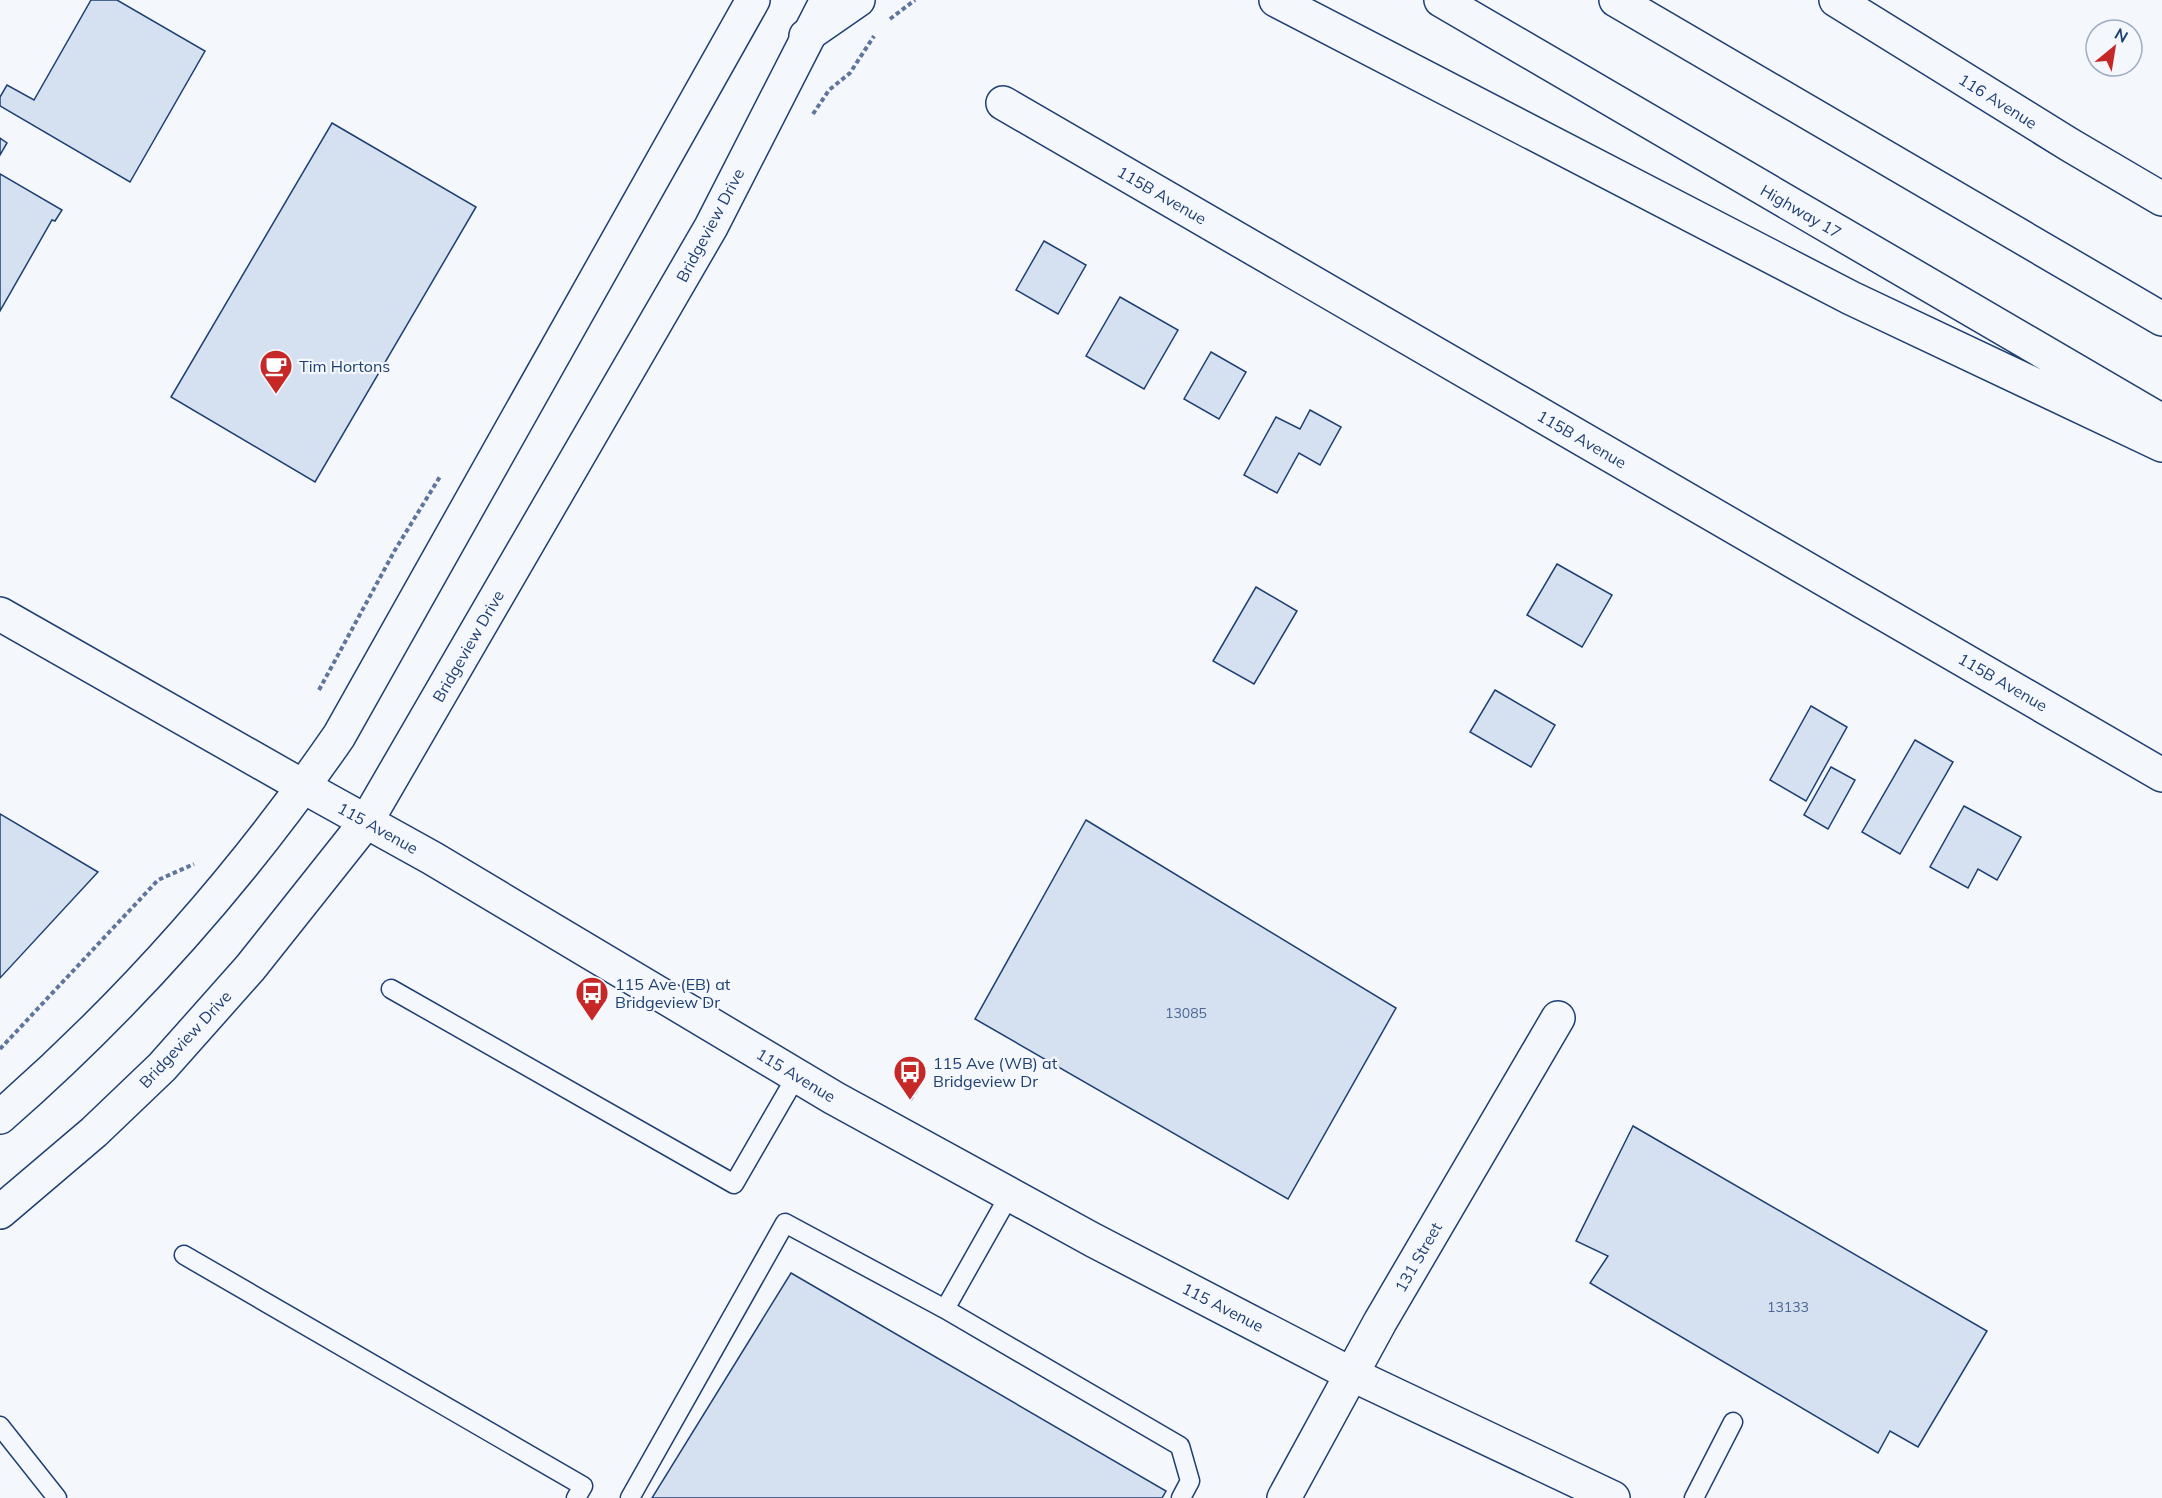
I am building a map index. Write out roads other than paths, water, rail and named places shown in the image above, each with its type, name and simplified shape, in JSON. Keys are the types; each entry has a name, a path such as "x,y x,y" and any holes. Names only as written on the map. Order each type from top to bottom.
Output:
{"main road":[{"path":"0,1117 52,1072 139,984 304,787 348,722 753,0"},
{"name":"Bridgeview Drive","path":"0,1212 94,1132 162,1067 250,968 366,822 711,227 806,36 827,0"},
{"path":"806,36 858,0"},
{"path":"1275,0 1851,298 2162,445"},
{"name":"Highway 17","path":"1441,0 2162,421"},
{"path":"1616,0 2162,319"},
{"name":"116 Avenue","path":"1836,0 2070,145 2162,199"},
{"name":"115B Avenue","path":"1003,103 2162,775"},
{"name":"115 Avenue","path":"0,614 366,822 797,1076 1010,1194 1351,1374 1613,1498"},
{"name":"131 Street","path":"1284,1498 1351,1374 1558,1018"}],"lane":[{"path":"391,989 734,1184 797,1076"},
{"path":"945,1309 1010,1194"},
{"path":"630,1498 784,1223 945,1309 1180,1446 1190,1481 1181,1498"},
{"path":"184,1255 583,1486 576,1498"},
{"path":"1694,1498 1733,1422"},
{"path":"0,1426 57,1498"}],"place":[{"name":"Tim Hortons","path":"276,395"},
{"name":"115 Ave (EB) at Bridgeview Dr","path":"592,1022"},
{"name":"115 Ave (WB) at Bridgeview Dr","path":"910,1101"}]}
